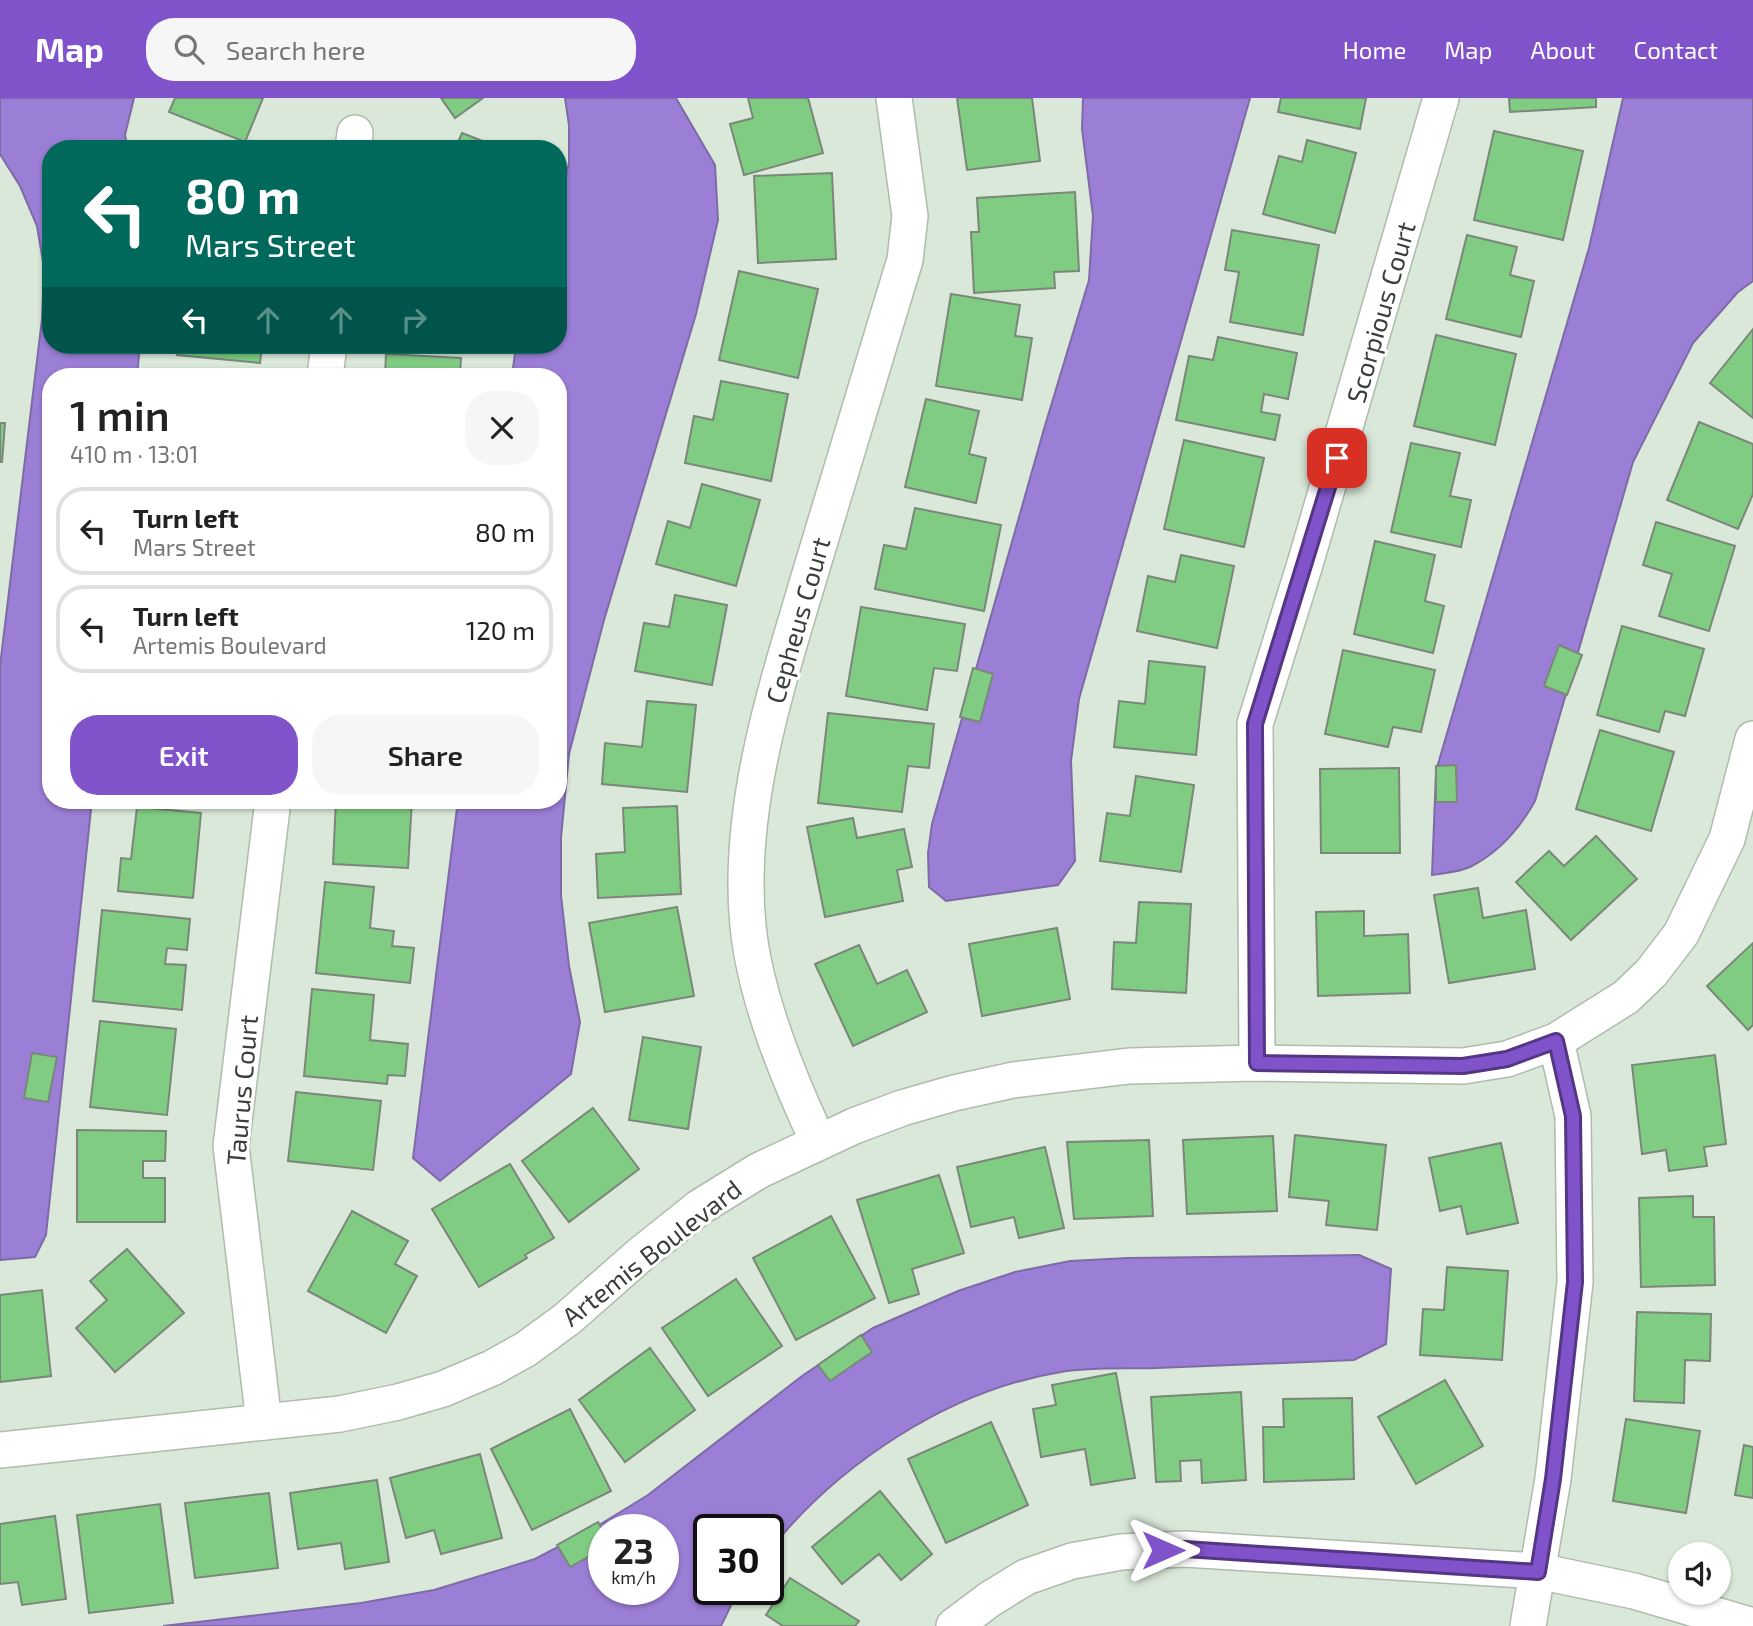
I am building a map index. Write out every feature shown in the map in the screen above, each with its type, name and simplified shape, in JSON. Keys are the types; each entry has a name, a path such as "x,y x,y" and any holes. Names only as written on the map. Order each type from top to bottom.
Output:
{"street":[{"name":"Cepheus Court","path":"818,1141 796,1095 754,965 748,924 748,852 757,771 774,694 905,260 910,216 894,98"},
{"name":"Scorpious Court","path":"1257,1063 1255,724 1306,564 1441,98"},
{"name":"Artemis Boulevard","path":"0,1450 340,1414 443,1389 492,1368 526,1349 700,1207 758,1171 818,1141 902,1108 954,1093 1013,1080 1129,1066 1257,1063 1463,1066 1507,1059 1556,1041 1626,996 1651,973 1681,934 1740,842 1753,739"},
{"name":"Taurus Court","path":"264,1422 231,1146 273,809"},
{"path":"1528,1626 1553,1479 1575,1282 1573,1116 1556,1041"},
{"path":"954,1626 1026,1577 1072,1561 1121,1552 1185,1549 1538,1572 1633,1591 1753,1626"}],"shaded area":[{"path":"0,98 134,98 126,140 42,140 42,256 37,226 20,186 0,154"},
{"path":"565,98 676,98 715,165 718,220 696,314 604,620 569,754 567,775 567,368 513,368 515,354 567,354 569,125"},
{"path":"1083,98 1250,98 1079,699 1071,761 1075,861 1058,885 946,901 929,887 928,853 932,824 1089,280 1093,216 1082,129"},
{"path":"1623,98 1753,98 1753,281 1738,292 1693,343 1633,462 1535,801 1515,830 1490,855 1466,869 1432,875 1436,771 1589,248"},
{"path":"42,319 42,354 139,354 138,368 42,368 42,809 91,809 46,1235 35,1257 0,1260 0,666"},
{"path":"457,809 564,809 561,895 569,966 580,1022 571,1074 440,1181 413,1158"},
{"path":"1359,1255 1391,1269 1386,1344 1354,1360 1073,1370 1019,1381 978,1395 899,1436 828,1489 784,1534 784,1514 693,1514 693,1605 731,1605 721,1626 163,1626 361,1603 434,1590 535,1559 588,1531 588,1605 679,1605 679,1514 617,1514 648,1495 802,1376 873,1328 958,1291 1015,1272 1070,1261"}],"building":[{"path":"175,98 263,98 246,140 169,112"},
{"path":"441,98 483,98 455,118"},
{"path":"748,98 808,98 823,153 744,175 730,124 753,118"},
{"path":"957,98 1032,98 1040,161 967,170"},
{"path":"1281,98 1366,98 1360,129 1278,112"},
{"path":"1509,98 1596,98 1596,107 1510,112"},
{"path":"1494,131 1583,151 1563,240 1474,220"},
{"path":"462,133 480,140 459,140"},
{"path":"1307,140 1356,153 1335,233 1263,214 1279,156 1302,162"},
{"path":"832,173 836,259 758,263 754,176"},
{"path":"1075,192 1079,271 1054,272 1055,288 974,293 971,232 979,232 977,198"},
{"path":"1232,230 1319,245 1303,335 1230,322 1239,272 1225,270"},
{"path":"1467,235 1517,247 1510,275 1534,281 1521,337 1446,319"},
{"path":"739,271 818,289 798,378 719,360"},
{"path":"951,294 1020,305 1015,336 1032,338 1022,400 936,386"},
{"path":"1753,329 1753,418 1710,383"},
{"path":"1436,335 1516,354 1495,445 1414,426"},
{"path":"1218,337 1297,353 1288,399 1264,394 1261,412 1280,415 1275,440 1176,420 1189,356 1213,360"},
{"path":"177,354 261,354 260,363"},
{"path":"386,354 461,358 460,368 385,368"},
{"path":"721,381 788,394 771,481 685,463 694,416 713,420"},
{"path":"926,399 979,411 969,454 986,458 976,503 905,487"},
{"path":"1699,422 1753,444 1753,494 1738,529 1667,500"},
{"path":"0,423 5,423 2,462 0,462"},
{"path":"1184,440 1264,458 1244,547 1164,529"},
{"path":"1411,443 1460,453 1450,496 1471,500 1461,547 1391,532"},
{"path":"702,484 760,500 736,586 656,564 668,521 690,528"},
{"path":"915,508 1001,525 984,611 875,589 884,545 906,549"},
{"path":"1656,522 1735,546 1709,631 1659,616 1672,574 1643,565"},
{"path":"1375,541 1435,555 1425,601 1444,606 1433,653 1354,634"},
{"path":"1181,555 1234,566 1217,648 1137,631 1148,576 1175,582"},
{"path":"675,595 727,605 712,685 635,671 644,623 669,627"},
{"path":"861,607 965,624 957,671 934,668 927,710 846,696"},
{"path":"1622,626 1704,649 1685,716 1665,711 1659,732 1597,715"},
{"path":"1559,645 1582,655 1567,695 1544,686"},
{"path":"1343,650 1435,670 1421,732 1393,727 1388,747 1325,734"},
{"path":"1149,661 1205,667 1196,755 1114,747 1119,701 1145,704"},
{"path":"973,668 993,674 980,722 960,717"},
{"path":"647,701 696,705 687,792 602,784 605,743 642,747"},
{"path":"828,713 934,724 929,768 908,766 902,812 818,803"},
{"path":"1600,730 1674,752 1651,831 1576,809"},
{"path":"1456,765 1457,802 1436,802 1436,766"},
{"path":"1399,768 1400,853 1321,853 1320,769"},
{"path":"1136,776 1194,785 1181,872 1100,861 1107,813 1130,816"},
{"path":"677,806 681,894 598,898 596,854 625,852 623,808"},
{"path":"137,809 201,813 193,898 118,891 121,858 131,859"},
{"path":"336,809 411,809 408,868 333,864"},
{"path":"853,818 857,838 904,829 912,867 897,870 903,901 825,917 807,827"},
{"path":"1596,836 1637,879 1571,940 1516,882 1549,851 1564,866"},
{"path":"325,882 374,887 370,928 394,931 392,946 414,948 410,983 316,973"},
{"path":"1478,888 1483,918 1526,910 1535,969 1449,983 1434,895"},
{"path":"1139,902 1191,904 1186,993 1112,989 1114,942 1136,943"},
{"path":"677,907 694,996 605,1012 589,923"},
{"path":"102,910 190,919 187,950 167,948 165,964 186,965 182,1010 93,1001"},
{"path":"1364,911 1364,936 1408,934 1410,993 1318,996 1316,912"},
{"path":"1057,928 1070,999 982,1016 969,944"},
{"path":"1753,943 1753,1025 1748,1030 1707,986"},
{"path":"859,945 877,984 907,970 927,1012 853,1046 815,964"},
{"path":"312,989 374,995 370,1040 408,1044 405,1076 388,1075 387,1084 304,1076"},
{"path":"100,1021 176,1029 167,1115 90,1107"},
{"path":"643,1037 701,1047 688,1129 629,1120"},
{"path":"32,1053 57,1057 48,1102 24,1098"},
{"path":"1715,1055 1726,1144 1704,1147 1707,1166 1669,1171 1666,1150 1642,1154 1632,1065"},
{"path":"296,1092 381,1101 373,1170 288,1161"},
{"path":"593,1108 639,1169 569,1222 522,1161"},
{"path":"77,1130 166,1131 165,1161 143,1161 143,1178 165,1178 165,1222 77,1222"},
{"path":"1295,1135 1386,1145 1377,1230 1326,1225 1329,1201 1289,1197"},
{"path":"1273,1136 1277,1211 1187,1214 1183,1140"},
{"path":"1149,1140 1153,1216 1074,1219 1067,1142"},
{"path":"1501,1143 1518,1223 1467,1234 1461,1206 1440,1211 1429,1158"},
{"path":"1045,1147 1064,1228 1019,1238 1014,1217 971,1227 957,1167"},
{"path":"510,1164 554,1238 479,1287 432,1209"},
{"path":"939,1175 964,1253 912,1269 919,1294 889,1303 857,1200"},
{"path":"1693,1196 1693,1217 1714,1217 1715,1285 1641,1287 1639,1198"},
{"path":"352,1211 408,1241 395,1264 417,1276 386,1333 308,1291"},
{"path":"831,1216 875,1298 796,1340 753,1258"},
{"path":"127,1249 184,1313 115,1372 76,1328 107,1300 90,1281"},
{"path":"1447,1267 1508,1271 1502,1360 1420,1355 1423,1309 1444,1310"},
{"path":"736,1279 782,1346 708,1396 662,1328"},
{"path":"42,1290 51,1376 0,1382 0,1295"},
{"path":"1637,1312 1711,1314 1710,1361 1685,1360 1684,1403 1634,1401"},
{"path":"861,1335 872,1352 830,1381 818,1365"},
{"path":"650,1348 695,1410 625,1462 579,1400"},
{"path":"1116,1373 1135,1478 1091,1485 1085,1449 1041,1457 1033,1409 1056,1405 1052,1385"},
{"path":"1445,1380 1483,1446 1416,1484 1378,1417"},
{"path":"1241,1392 1246,1480 1202,1483 1201,1460 1180,1461 1181,1481 1156,1482 1151,1397"},
{"path":"1352,1398 1354,1479 1264,1482 1263,1427 1284,1427 1283,1399"},
{"path":"570,1409 611,1491 532,1530 491,1449"},
{"path":"1626,1419 1700,1431 1686,1513 1613,1501"},
{"path":"991,1422 1028,1505 946,1543 908,1459"},
{"path":"1744,1445 1753,1447 1753,1498 1735,1495"},
{"path":"480,1454 502,1538 441,1554 434,1530 406,1538 390,1478"},
{"path":"377,1480 389,1562 345,1569 341,1543 298,1549 290,1493"},
{"path":"880,1491 932,1554 901,1580 879,1554 842,1584 812,1547"},
{"path":"269,1493 278,1568 195,1578 185,1503"},
{"path":"160,1504 173,1603 89,1613 77,1515"},
{"path":"55,1516 66,1599 22,1605 18,1582 0,1584 0,1524"},
{"path":"588,1528 588,1557 570,1567 557,1545"},
{"path":"790,1578 859,1621 855,1626 783,1626 766,1615 772,1605 784,1605 784,1587"}],"route":[{"path":"1163,1550 1185,1549 1538,1572 1553,1479 1575,1282 1573,1116 1556,1041 1507,1059 1463,1066 1257,1063 1255,724 1337,458"}]}
